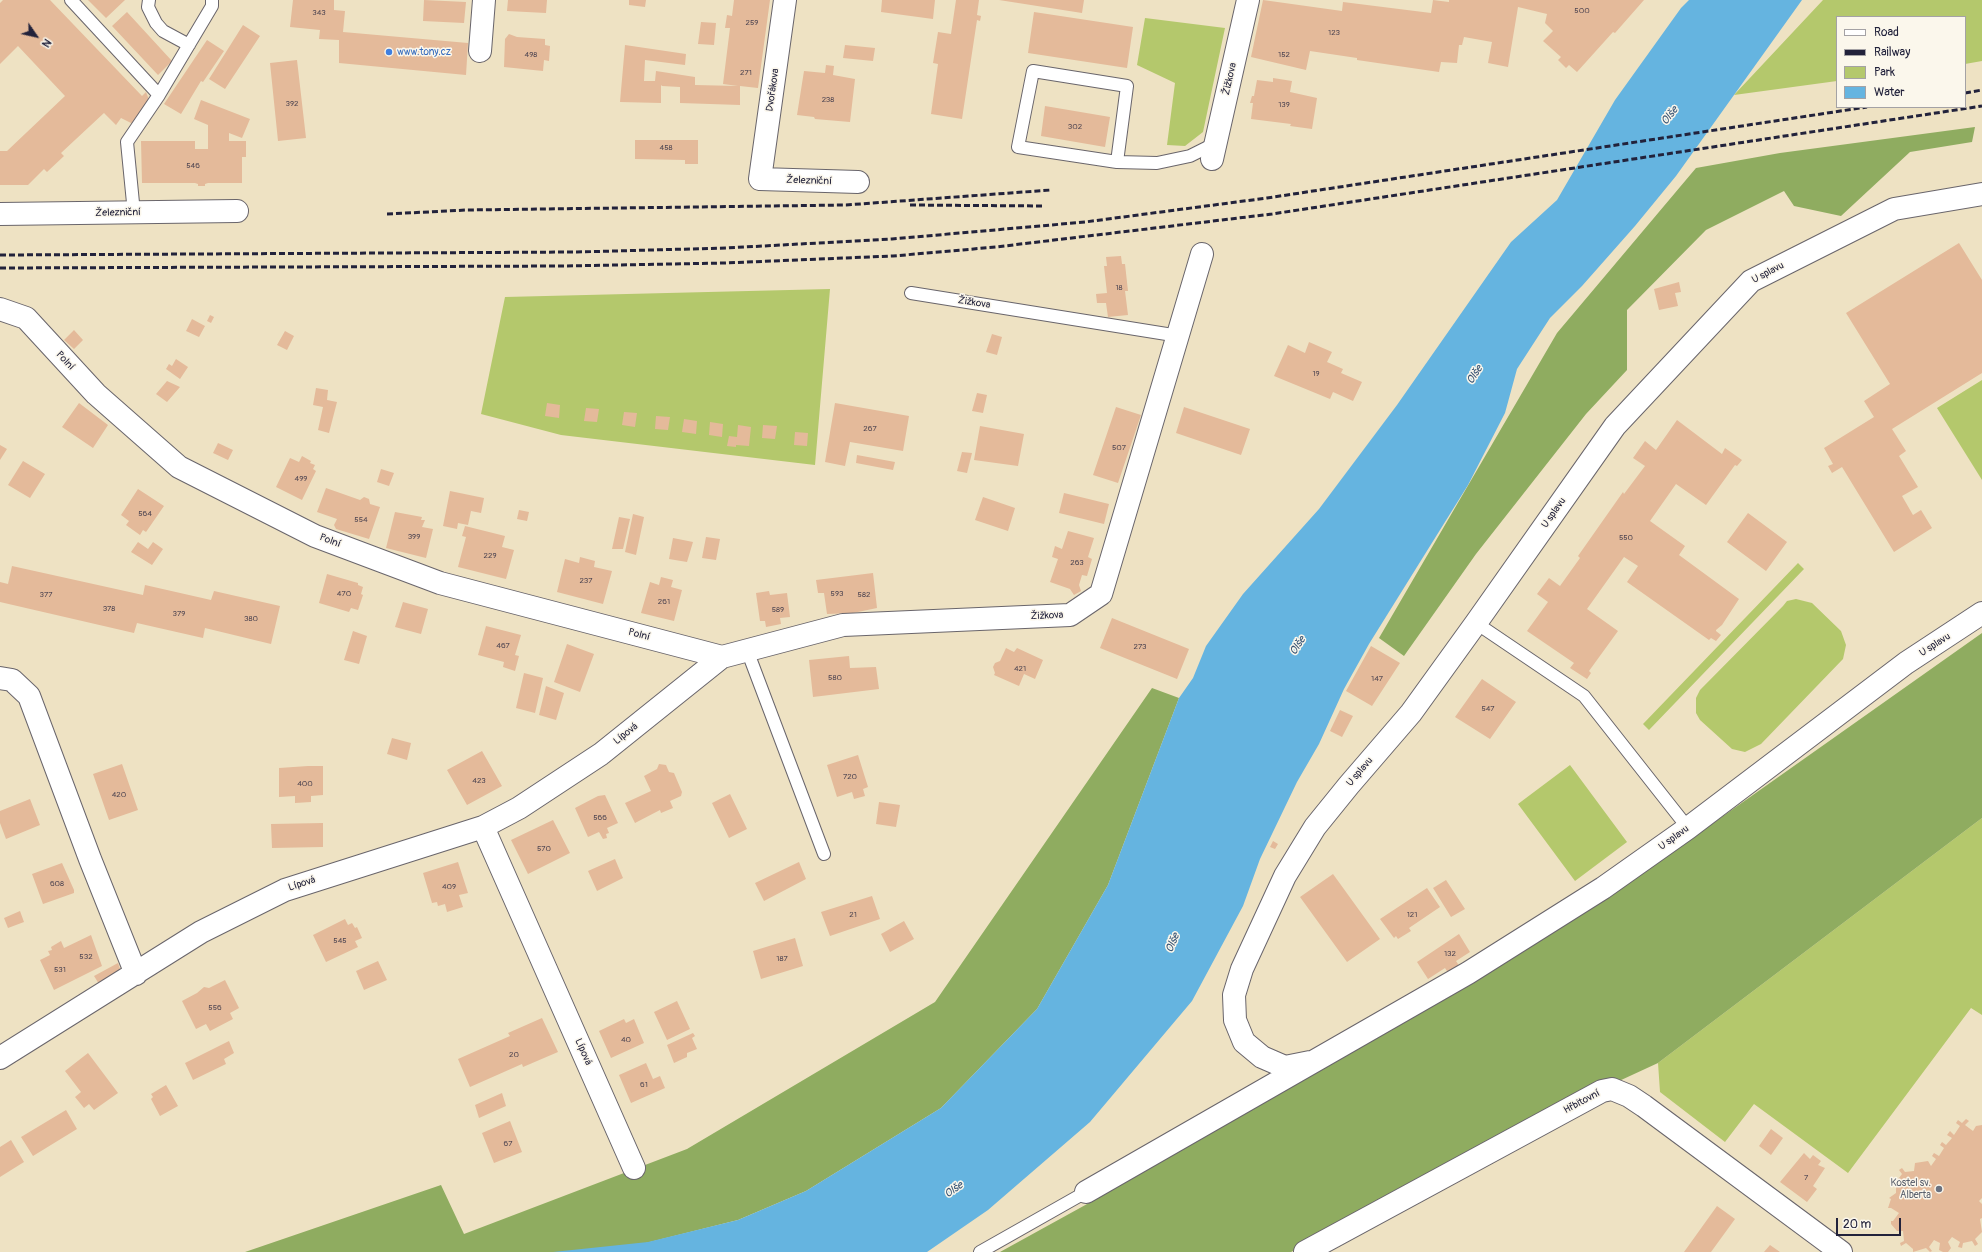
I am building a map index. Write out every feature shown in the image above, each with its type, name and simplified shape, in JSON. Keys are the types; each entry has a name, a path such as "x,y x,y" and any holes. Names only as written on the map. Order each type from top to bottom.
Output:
{"street":[{"path":"480,51 484,0"},
{"name":"Dvořákova","path":"760,179 785,0"},
{"name":"Žižkova","path":"1214,151 1248,0"},
{"name":"Železniční","path":"760,179 858,182"},
{"name":"U splavu","path":"1982,194 1894,209 1751,281 1615,426 1476,624 1411,713 1315,827 1285,876 1242,969 1234,995 1235,1020 1244,1042 1262,1056 1285,1067 1310,1062 1363,1035 1468,973 1603,888 1688,828 1906,663 1982,613"},
{"name":"Železniční","path":"0,214 237,211"},
{"name":"Žižkova","path":"722,657 843,625 1070,615 1101,594 1179,336 1202,254"},
{"name":"Polní","path":"0,309 26,318 96,394 179,467 314,536 440,583 722,657"},
{"name":"Lípová","path":"0,1058 201,932 285,890 483,827 519,808 601,754 722,657"},
{"path":"0,678 12,680 29,696 90,859 136,974"},
{"name":"Lípová","path":"483,827 634,1168"},
{"path":"1086,1192 1310,1062"},
{"name":"Hřbitovní","path":"1305,1252 1602,1091 1612,1089 1629,1096 1644,1106 1766,1199 1841,1252"}],"lane":[{"path":"70,0 159,95"},
{"path":"149,0 148,7 156,23 163,31 189,45"},
{"path":"134,213 127,142 159,95 189,45 212,6 212,0"},
{"path":"1117,162 1127,86 1033,71 1018,147 1117,162 1157,163 1214,151"},
{"name":"Žižkova","path":"911,293 1179,336"},
{"path":"1476,624 1584,696 1688,828"},
{"path":"747,650 824,854"},
{"path":"980,1252 1086,1192"}],"green space":[{"path":"1823,0 1982,0 1982,61 1966,64 1966,16 1836,16 1836,81 1734,95"},
{"path":"1145,18 1225,28 1203,132 1185,146 1167,145 1175,83 1137,65"},
{"path":"1975,127 1972,142 1910,152 1841,216 1794,206 1784,191 1706,230 1627,310 1627,370 1586,414 1476,554 1404,656 1379,638 1557,333 1696,168 1780,153"},
{"path":"830,289 815,465 561,435 481,414 505,297"},
{"path":"1982,380 1982,480 1937,408"},
{"path":"1798,563 1804,569 1649,730 1643,724"},
{"path":"1796,599 1812,603 1841,631 1846,645 1843,659 1761,744 1745,752 1732,749 1700,720 1696,713 1696,698 1700,690 1787,601"},
{"path":"1982,633 1982,818 1658,1063 1619,1081 1291,1252 1000,1252 1098,1198 1603,901"},
{"path":"1152,688 1179,698 1108,885 1037,1009 941,1108 806,1191 738,1220 634,1246 568,1252 245,1252 441,1185 464,1234 687,1149 935,1002"},
{"path":"1570,765 1627,842 1575,881 1518,804"},
{"path":"1982,818 1982,1015 1971,1008 1848,1173 1754,1104 1725,1142 1660,1092 1658,1063"}],"water":[{"name":"Olše","path":"1689,0 1802,0 1676,176 1635,226 1582,286 1550,318 1517,369 1505,413 1468,485 1369,644 1344,689 1319,744 1297,782 1260,859 1243,906 1192,1001 1090,1122 988,1210 927,1252 553,1252 648,1242 738,1220 806,1191 941,1108 1037,1009 1108,885 1179,698 1193,678 1206,646 1243,594 1319,509 1397,405 1511,242 1557,200 1615,100 1681,8"}],"building":[{"path":"3,0 50,0 142,96 146,92 151,105 133,124 121,118 116,125 104,113 61,153 64,156 47,172 44,169 28,185 0,185 0,151 7,151 65,96 18,46 0,64 0,3"},
{"path":"88,0 125,0 106,18"},
{"path":"293,0 334,0 334,10 345,11 343,32 468,43 466,75 339,63 339,40 319,39 320,30 290,27"},
{"path":"424,0 466,2 464,23 423,21"},
{"path":"508,0 547,0 546,13 507,11"},
{"path":"629,0 646,0 645,7 629,5"},
{"path":"734,0 770,0 758,88 740,86 740,105 680,103 680,87 661,85 661,103 620,102 625,45 686,54 685,65 645,60 644,81 655,81 656,71 695,77 695,85 738,86 723,84 730,28 725,28 727,15 732,16"},
{"path":"882,0 935,0 933,19 881,12"},
{"path":"956,0 979,0 977,15 981,16 980,21 977,20 962,119 931,114 938,64 933,63 938,32 951,34"},
{"path":"999,0 1084,0 1082,13"},
{"path":"1263,0 1342,11 1343,2 1431,13 1433,0 1449,2 1449,0 1644,0 1615,33 1613,32 1577,72 1569,65 1566,68 1558,60 1561,57 1543,41 1553,31 1545,23 1547,14 1518,7 1508,67 1488,63 1492,42 1464,37 1462,45 1459,45 1457,63 1441,62 1439,72 1357,60 1357,58 1310,51 1306,70 1251,57"},
{"path":"127,12 172,61 158,75 112,26"},
{"path":"1034,12 1133,27 1127,68 1028,53"},
{"path":"701,22 716,23 714,45 698,44"},
{"path":"243,25 260,36 225,89 209,79"},
{"path":"509,34 517,37 545,39 545,45 550,46 549,61 544,60 543,71 504,67 505,39"},
{"path":"207,40 224,51 203,82 201,81 181,114 164,104"},
{"path":"845,45 875,48 873,61 843,58"},
{"path":"297,60 306,138 278,141 270,63"},
{"path":"826,65 834,66 833,75 855,79 850,122 815,119 814,117 797,115 804,71 825,73"},
{"path":"1273,78 1292,81 1290,92 1317,98 1312,129 1290,126 1291,124 1251,119 1253,103 1250,103 1252,96 1254,96 1257,80 1273,82"},
{"path":"201,100 250,119 242,138 229,133 229,141 246,141 246,157 242,157 242,183 208,183 205,184 205,186 198,186 198,184 195,183 142,183 141,141 195,141 195,149 208,149 208,125 194,119"},
{"path":"1045,106 1110,117 1105,147 1041,136"},
{"path":"635,140 698,140 698,164 685,164 685,160 635,159"},
{"path":"1959,243 1982,280 1982,373 1892,429 1906,451 1899,456 1918,487 1902,496 1913,515 1921,510 1932,528 1894,552 1842,467 1832,473 1828,466 1833,464 1824,448 1874,417 1864,401 1890,384 1846,313"},
{"path":"1121,256 1122,264 1125,264 1128,291 1125,291 1128,315 1108,317 1106,303 1097,303 1096,294 1107,293 1104,266 1107,266 1106,257"},
{"path":"1679,282 1681,292 1675,293 1678,306 1659,310 1654,289"},
{"path":"210,315 214,317 211,323 207,321"},
{"path":"192,319 205,326 199,337 186,331"},
{"path":"74,330 83,340 74,349 64,340"},
{"path":"285,331 294,336 287,350 277,345"},
{"path":"992,334 1002,337 997,355 986,352"},
{"path":"1309,342 1332,352 1327,362 1343,369 1341,373 1362,382 1353,401 1333,392 1330,399 1274,376 1288,345 1305,353"},
{"path":"176,359 188,367 180,379 166,369 169,364 172,366"},
{"path":"167,381 180,387 167,402 156,394"},
{"path":"316,388 328,390 327,400 337,402 329,433 318,430 323,407 313,405"},
{"path":"977,393 987,395 983,413 972,411"},
{"path":"79,403 108,425 93,448 62,427"},
{"path":"547,403 560,405 559,418 545,416"},
{"path":"835,403 909,416 903,451 850,442 845,466 825,462"},
{"path":"1116,407 1141,415 1118,483 1093,475"},
{"path":"1184,407 1250,429 1241,455 1176,433"},
{"path":"586,408 599,409 597,422 584,421"},
{"path":"624,412 637,413 635,427 622,425"},
{"path":"656,416 670,417 668,430 655,429"},
{"path":"684,419 697,421 696,434 682,432"},
{"path":"1677,420 1722,454 1725,448 1742,460 1737,466 1735,465 1706,505 1676,484 1650,521 1685,546 1679,555 1739,599 1722,625 1716,630 1721,635 1716,641 1711,638 1709,640 1627,582 1638,566 1624,557 1587,609 1618,631 1589,671 1591,673 1587,679 1570,668 1574,663 1527,631 1548,602 1537,594 1549,578 1560,586 1580,558 1578,556 1623,492 1624,494 1645,466 1633,458 1645,441 1656,450"},
{"path":"710,422 723,424 722,437 709,435"},
{"path":"738,425 751,427 749,446 727,446 729,436 737,437"},
{"path":"763,425 777,426 775,439 762,438"},
{"path":"980,426 1024,434 1018,466 974,460"},
{"path":"795,432 808,433 807,446 794,445"},
{"path":"218,443 233,450 228,460 213,453"},
{"path":"0,445 7,449 0,460"},
{"path":"962,452 972,453 967,473 957,471"},
{"path":"857,455 895,462 893,470 856,463"},
{"path":"302,456 311,461 310,463 315,465 313,469 316,471 302,500 276,487 290,458 299,462"},
{"path":"23,461 45,474 30,498 8,485"},
{"path":"381,469 394,473 389,486 377,482"},
{"path":"326,488 360,500 364,497 369,499 370,504 380,507 369,539 336,529 334,525 337,519 317,512"},
{"path":"138,489 164,506 146,532 143,530 140,535 126,525 129,521 121,515"},
{"path":"450,491 484,498 481,513 471,511 468,525 458,523 457,529 443,526"},
{"path":"1064,493 1109,504 1104,524 1059,513"},
{"path":"983,497 1015,508 1008,531 975,520"},
{"path":"519,510 529,512 527,521 517,519"},
{"path":"395,512 422,517 421,520 425,520 422,527 433,529 426,558 386,548"},
{"path":"1748,513 1787,542 1766,571 1727,542"},
{"path":"633,514 644,517 636,555 625,552"},
{"path":"619,517 630,519 623,549 612,549"},
{"path":"465,526 505,536 502,547 514,550 506,579 458,567 466,537 462,536"},
{"path":"1068,531 1094,538 1088,557 1092,559 1087,576 1082,575 1079,585 1081,591 1074,595 1070,589 1050,582 1058,559 1052,557 1055,546 1062,549"},
{"path":"706,537 720,539 716,560 702,558"},
{"path":"673,538 693,542 687,562 669,559"},
{"path":"138,542 148,549 153,542 163,549 152,565 131,552"},
{"path":"580,557 595,561 594,567 612,571 603,604 557,592 565,559 579,563"},
{"path":"12,566 143,595 145,585 211,600 214,591 280,606 271,644 205,628 203,638 137,623 134,633 0,602 0,582 8,584"},
{"path":"873,573 877,608 853,613 827,614 824,593 818,593 816,580"},
{"path":"327,574 358,583 358,585 363,587 361,594 363,595 358,610 351,608 349,612 319,603"},
{"path":"661,577 673,580 671,587 682,590 674,621 641,613 650,582 659,585"},
{"path":"769,591 770,595 787,593 790,617 780,618 781,624 766,627 765,621 760,621 756,593"},
{"path":"403,602 428,609 421,634 395,627"},
{"path":"1112,618 1189,649 1177,679 1100,648"},
{"path":"486,626 521,635 515,655 519,656 515,671 503,667 504,662 478,655"},
{"path":"353,631 367,636 359,664 344,660"},
{"path":"567,644 594,654 580,692 554,682"},
{"path":"1371,646 1400,663 1372,706 1346,691"},
{"path":"1006,648 1014,652 1017,648 1043,660 1035,679 1024,674 1019,686 994,675 995,673 993,667 995,663 1000,661"},
{"path":"849,656 850,668 876,667 879,689 813,697 809,660"},
{"path":"524,673 543,678 535,713 516,708"},
{"path":"1482,679 1516,702 1490,739 1455,717"},
{"path":"546,686 564,693 556,720 539,715"},
{"path":"1340,710 1353,716 1342,737 1330,731"},
{"path":"392,738 411,743 407,760 387,754"},
{"path":"482,751 502,786 467,805 447,770"},
{"path":"858,755 868,787 863,789 865,796 854,799 852,792 837,797 827,765"},
{"path":"122,764 138,810 109,820 93,774"},
{"path":"659,764 666,765 669,772 674,773 682,792 681,796 670,801 673,808 661,813 660,810 635,823 625,803 651,791 644,776 657,769"},
{"path":"323,766 323,795 311,796 311,802 295,803 295,796 279,797 279,768"},
{"path":"730,794 747,829 729,838 712,803"},
{"path":"605,795 618,823 607,828 609,833 606,834 607,838 603,839 599,832 588,837 575,808 598,796"},
{"path":"30,799 40,825 6,839 0,823 0,811"},
{"path":"879,802 900,805 896,827 876,824"},
{"path":"553,820 570,853 528,874 511,840"},
{"path":"323,823 323,847 272,848 271,824"},
{"path":"1273,841 1278,844 1275,849 1270,847"},
{"path":"615,859 623,878 597,891 588,871"},
{"path":"458,862 468,893 459,895 463,907 447,912 445,904 438,906 437,902 432,903 423,873"},
{"path":"799,862 806,879 764,901 755,883"},
{"path":"62,863 74,893 43,904 32,874"},
{"path":"1333,874 1380,939 1347,962 1300,897"},
{"path":"1446,880 1465,909 1451,917 1433,888"},
{"path":"1427,888 1440,907 1409,928 1411,931 1398,939 1396,936 1394,938 1380,919"},
{"path":"872,896 880,919 830,936 821,912"},
{"path":"20,911 24,922 8,928 4,918"},
{"path":"345,919 348,925 352,923 355,928 357,927 362,938 355,941 358,947 326,962 313,935"},
{"path":"904,921 914,939 890,952 881,934"},
{"path":"1459,934 1470,952 1456,961 1460,967 1449,974 1445,968 1428,979 1417,962"},
{"path":"91,935 102,966 54,990 40,960 50,955 48,951 52,950 51,947 61,941 64,948"},
{"path":"795,938 803,966 761,979 753,951"},
{"path":"378,961 387,980 364,990 356,971"},
{"path":"118,963 122,975 101,987 94,976"},
{"path":"225,980 239,1008 230,1013 233,1019 210,1031 206,1024 196,1029 182,1001 197,993 204,987 209,988"},
{"path":"677,1001 690,1029 667,1040 654,1012"},
{"path":"542,1018 558,1052 523,1067 522,1064 470,1087 458,1059 510,1036 508,1033"},
{"path":"624,1019 626,1023 634,1019 644,1043 611,1058 599,1031"},
{"path":"693,1033 695,1036 692,1038 697,1049 687,1053 687,1057 674,1063 667,1045"},
{"path":"229,1041 234,1053 224,1059 226,1064 193,1080 185,1063"},
{"path":"88,1053 118,1093 94,1110 89,1104 84,1108 75,1097 81,1092 65,1071"},
{"path":"646,1063 653,1079 660,1076 665,1088 631,1103 619,1075"},
{"path":"166,1085 178,1106 160,1116 151,1099 153,1097 151,1094"},
{"path":"502,1093 506,1106 479,1118 475,1105"},
{"path":"66,1110 77,1129 33,1156 21,1137"},
{"name":"Kostel sv. Alberta","path":"1966,1119 1969,1121 1965,1125 1973,1131 1976,1126 1982,1125 1982,1198 1979,1201 1982,1204 1982,1218 1980,1219 1982,1232 1975,1239 1978,1244 1975,1246 1972,1241 1963,1243 1962,1248 1958,1247 1960,1242 1952,1237 1948,1242 1951,1248 1948,1252 1939,1250 1940,1243 1934,1240 1929,1247 1932,1251 1930,1252 1926,1248 1913,1252 1913,1249 1906,1243 1901,1246 1900,1243 1904,1241 1903,1231 1897,1231 1891,1224 1891,1221 1893,1221 1899,1213 1891,1208 1888,1208 1891,1199 1889,1198 1896,1193 1896,1185 1890,1184 1891,1180 1896,1182 1902,1174 1899,1170 1902,1168 1905,1172 1914,1171 1915,1163 1928,1161 1931,1166 1936,1159 1932,1156 1934,1153 1939,1156 1944,1148 1940,1145 1942,1142 1946,1145 1952,1138 1947,1135 1950,1131 1954,1135 1960,1126 1956,1123 1958,1120 1962,1123"},
{"path":"510,1121 522,1152 494,1163 482,1133"},
{"path":"1771,1129 1783,1138 1771,1155 1759,1146"},
{"path":"11,1140 24,1162 0,1177 0,1147"},
{"path":"1804,1153 1810,1159 1813,1155 1821,1161 1818,1165 1825,1168 1813,1186 1817,1189 1807,1202 1780,1182"},
{"path":"1717,1206 1735,1219 1711,1252 1684,1252"},
{"path":"1770,1245 1780,1252 1764,1252"}],"railway":[{"path":"1966,93 1982,90"},
{"path":"0,268 564,266 725,263 893,256 996,247 1272,214 1982,106"},
{"path":"0,255 577,252 726,248 892,239 1085,222 1267,198 1860,108"},
{"path":"387,214 467,210 846,205 1051,190"},
{"path":"910,205 1044,206"}],"place":[{"name":"www.tony.cz","path":"389,52"},
{"name":"Kostel sv. Alberta","path":"1939,1189"}]}
